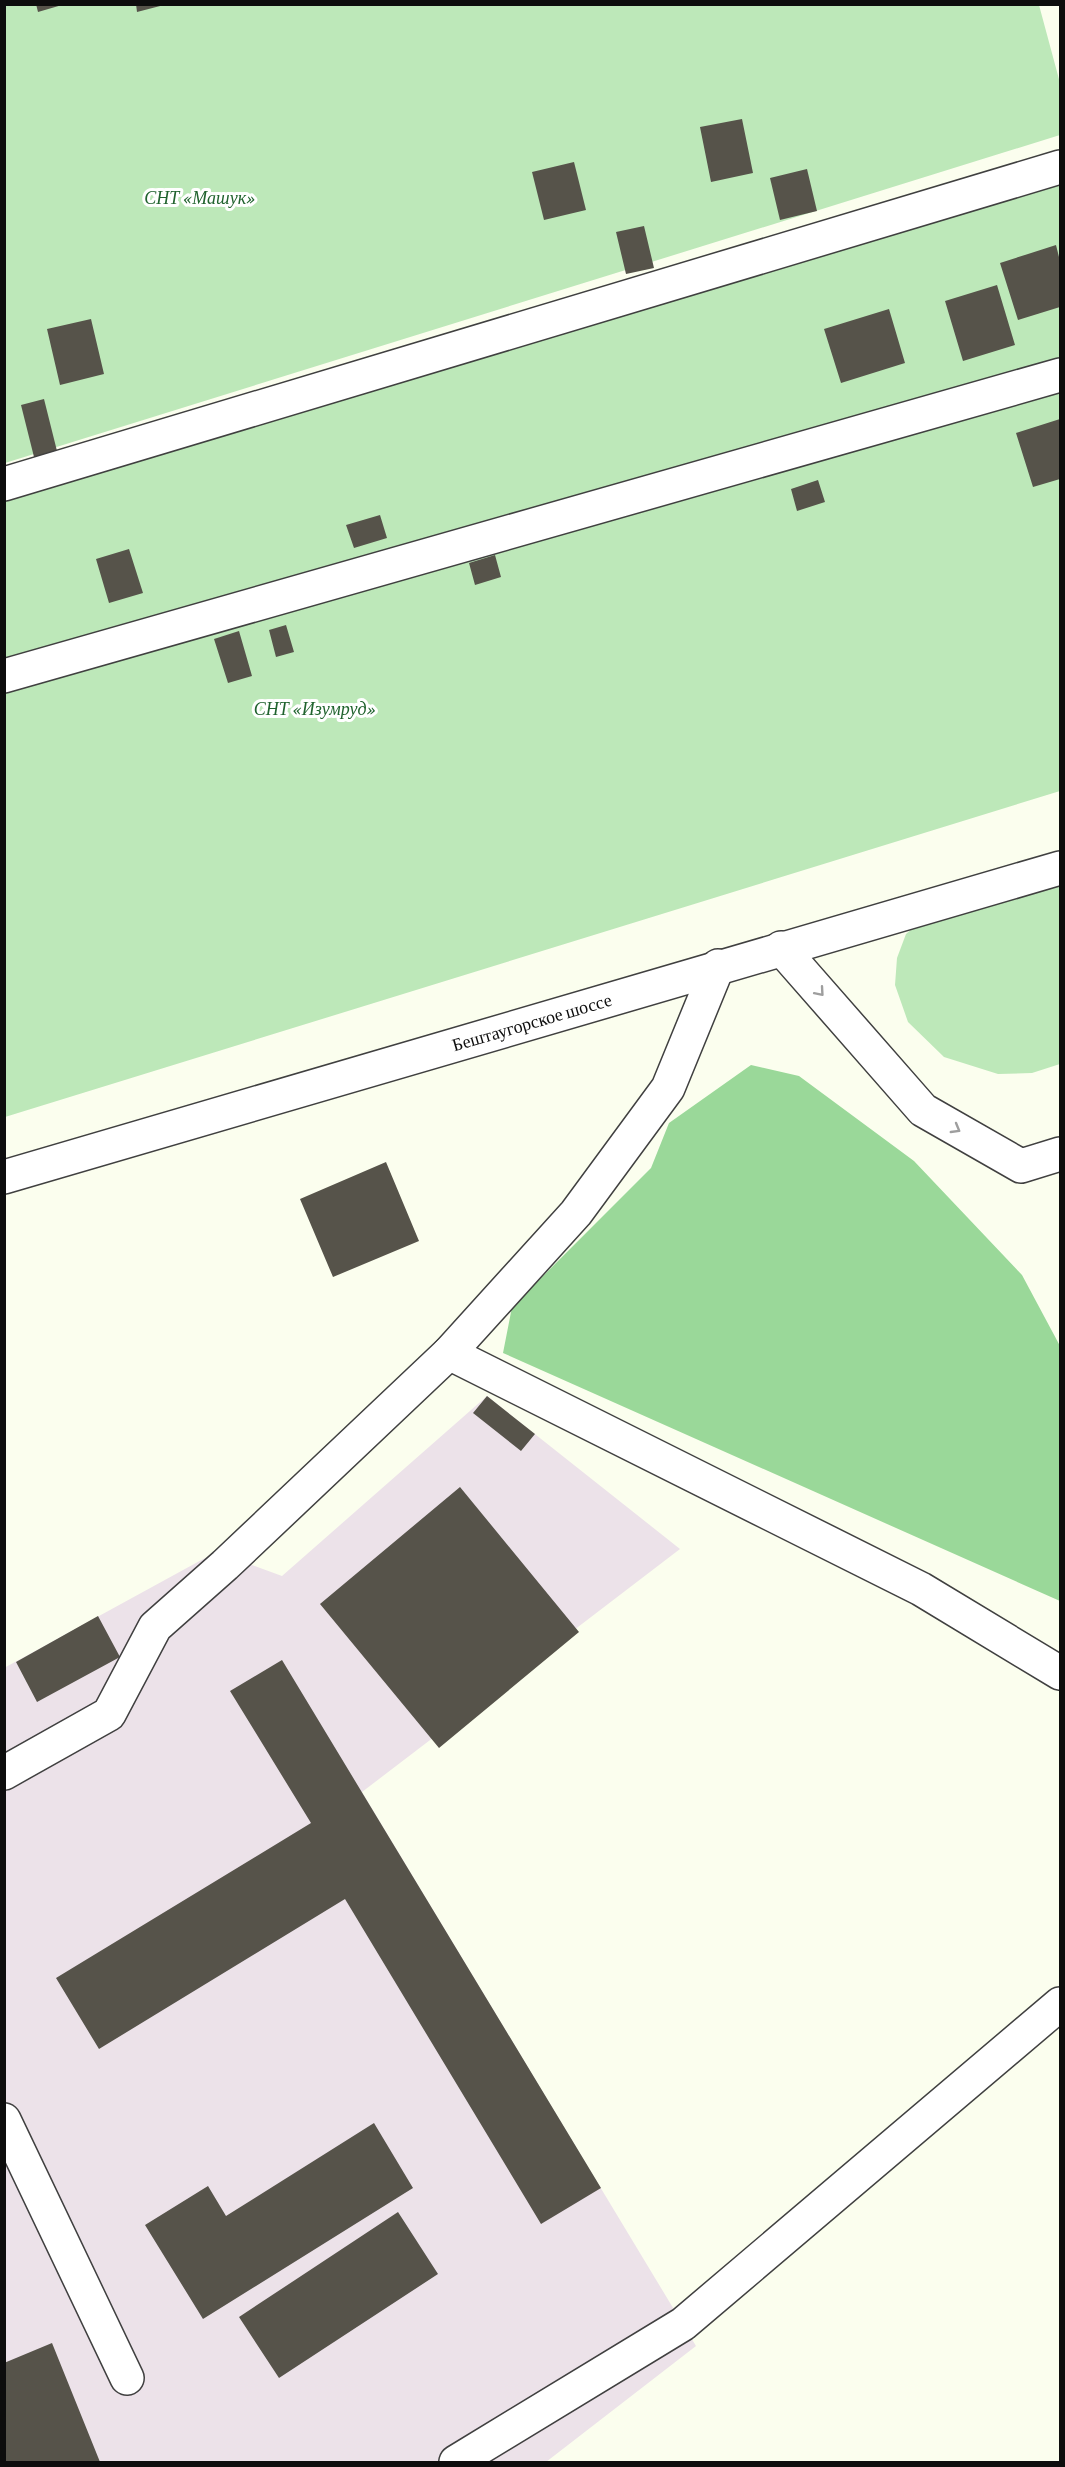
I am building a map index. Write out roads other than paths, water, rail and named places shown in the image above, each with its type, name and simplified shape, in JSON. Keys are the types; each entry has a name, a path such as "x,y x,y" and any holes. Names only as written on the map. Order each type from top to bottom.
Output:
{"street":[{"path":"4,484 1060,167"},
{"path":"4,676 1060,375"},
{"name":"Бештаугорское шоссе","path":"4,1177 718,966 1060,868"},
{"path":"782,948 923,1110 1022,1166 1060,1154"},
{"path":"4,1773 109,1714 155,1627 449,1353 576,1214 668,1088 718,966"},
{"path":"449,1353 921,1590 1060,1673"},
{"path":"456,2463 683,2324 1060,2004"},
{"path":"4,2120 127,2378"}],"park label":[{"name":"СНТ «Машук»","path":"200,198"},
{"name":"СНТ «Изумруд»","path":"315,709"}]}
